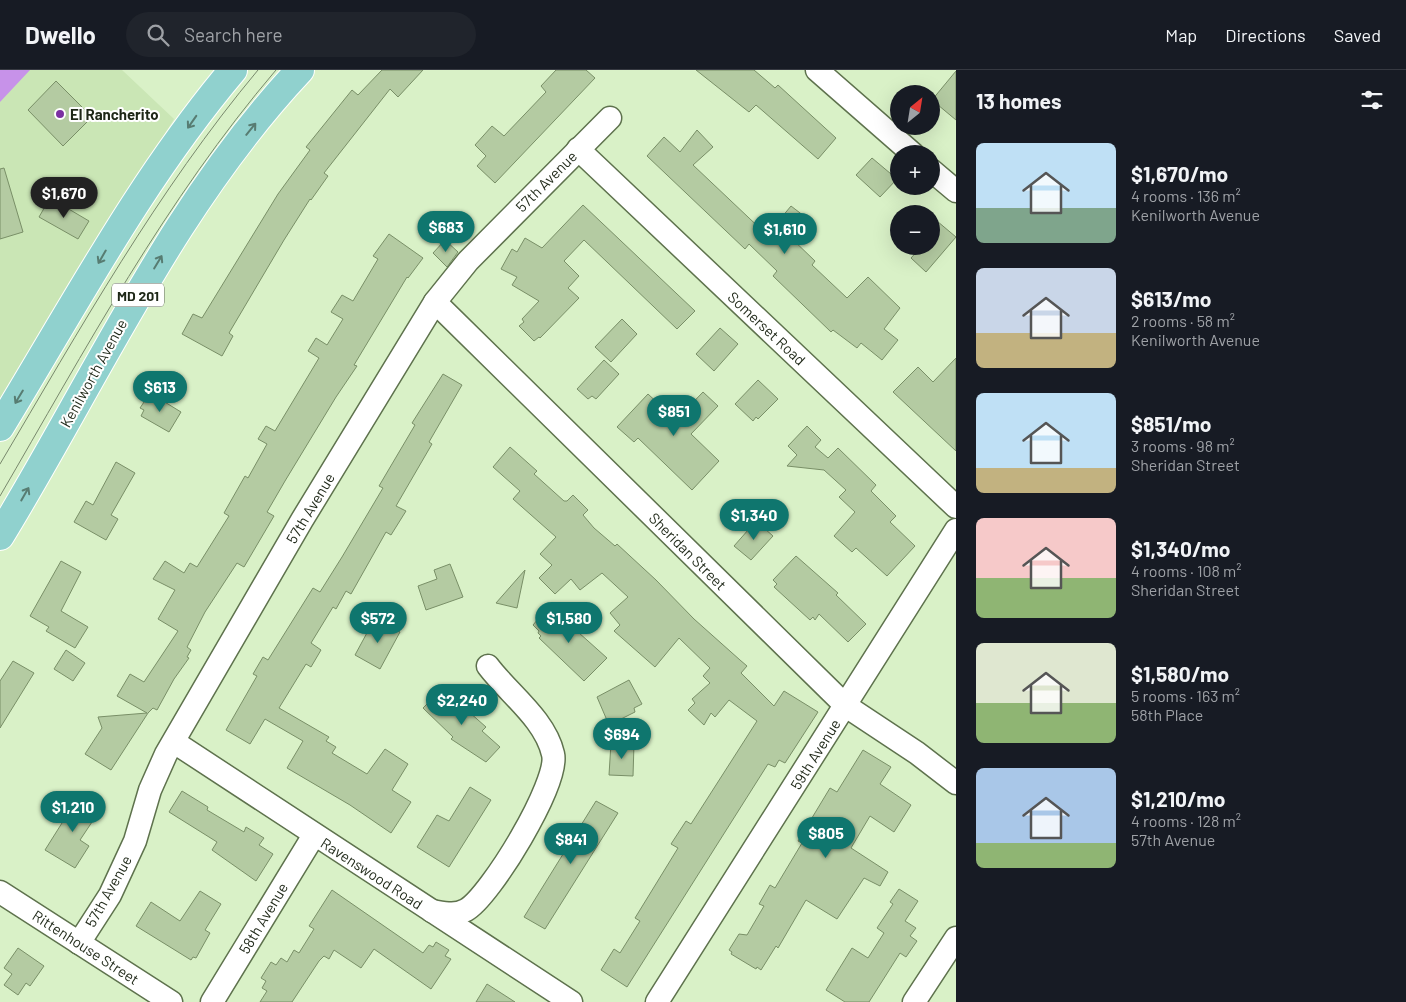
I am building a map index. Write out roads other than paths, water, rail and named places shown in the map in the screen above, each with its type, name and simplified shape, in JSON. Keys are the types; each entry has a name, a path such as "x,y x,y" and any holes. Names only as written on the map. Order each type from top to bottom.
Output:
{"main road":[{"name":"MD 201","path":"0,427 130,211 202,108 233,70"},
{"name":"Kenilworth Avenue","path":"0,536 131,306 193,206 240,142 300,70"}],"street":[{"path":"817,70 903,145"},
{"name":"57th Avenue","path":"79,943 110,895 135,841 150,790 174,742 278,561 435,302 468,261 610,118"},
{"name":"Somerset Road","path":"578,149 956,507"},
{"path":"940,177 956,190"},
{"name":"Sheridan Street","path":"435,302 846,706 910,748 956,783"},
{"name":"59th Avenue","path":"657,1002 956,530"},
{"path":"431,911 458,913 476,902 528,826 553,771 554,756 541,729 488,666"},
{"name":"Ravenswood Road","path":"174,742 571,1002"},
{"name":"58th Avenue","path":"212,1002 314,835"},
{"name":"Rittenhouse Street","path":"0,892 171,1002"},
{"path":"914,1002 956,938"}],"tram line":[{"path":"0,464 90,312 153,212 221,116 258,70"},
{"path":"0,496 96,331 163,223 198,170 276,70"}],"place":[{"name":"El Rancherito","path":"60,114"}]}
